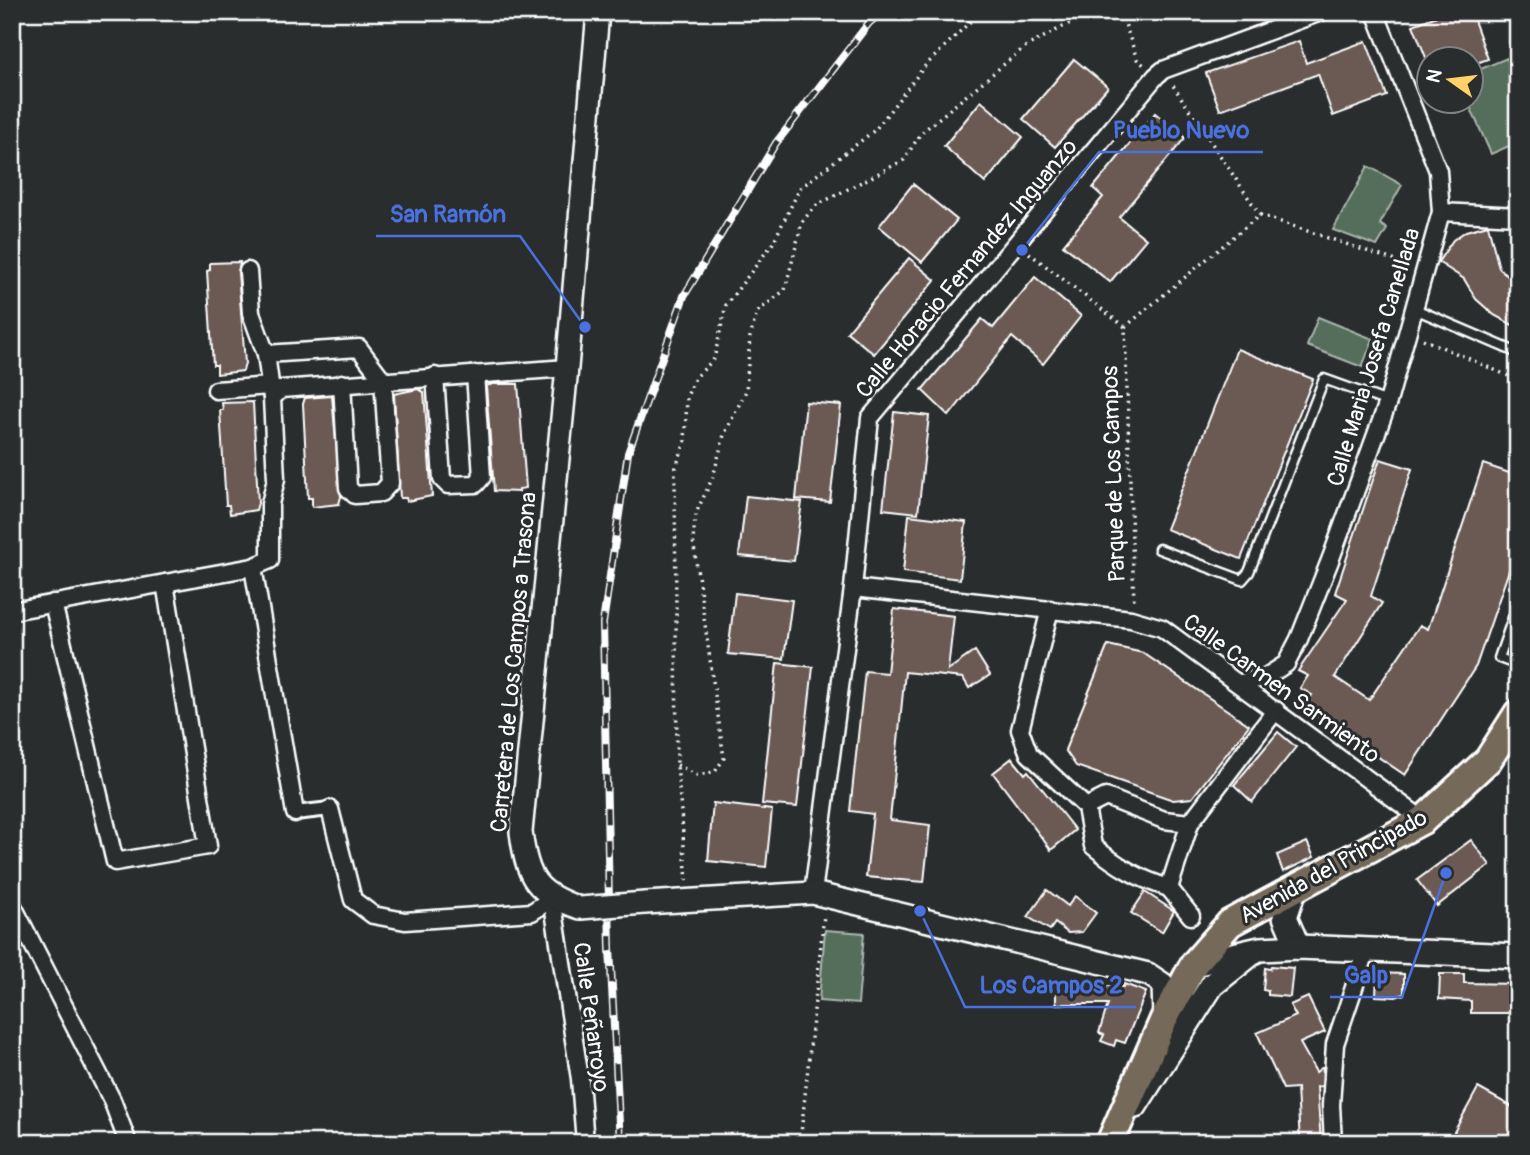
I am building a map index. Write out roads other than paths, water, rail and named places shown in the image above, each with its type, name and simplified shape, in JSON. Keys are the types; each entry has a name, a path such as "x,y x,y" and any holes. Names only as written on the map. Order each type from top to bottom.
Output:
{"main road":[{"name":"Avenida del Principado","path":"1111,1143 1164,1019 1194,964 1230,923 1423,820 1488,760 1518,713"},
{"path":"1295,887 1285,917 1298,947"},
{"path":"1251,910 1242,926 1245,937 1260,949"},
{"path":"1194,964 1260,949 1298,947 1518,956"},
{"path":"1111,1143 1212,985 1237,962 1260,949"}],"street":[{"name":"Carretera de Los Campos a Trasona","path":"598,12 567,368 521,832 526,868 552,898 580,908 819,895 1148,974"},
{"name":"Calle Horacio Fernandez Inguanzo","path":"819,895 870,418 1160,74 1321,12"},
{"name":"Calle Maria Josefa Canellada","path":"1240,683 1264,678 1286,664 1331,558 1388,402 1441,212 1438,171 1375,12"},
{"path":"1441,212 1518,216"},
{"path":"12,611 253,567 270,560 270,504 276,479 271,392 266,354 251,313 248,271"},
{"path":"266,354 359,348 383,380 390,483 382,493 355,495 348,488 342,383"},
{"path":"216,390 271,392 342,383 567,368"},
{"path":"435,376 442,479 448,485 462,486 476,484 482,477 475,374"},
{"path":"253,567 295,813 330,809 353,900 373,915 405,921 532,912 552,898"},
{"path":"52,603 115,862 208,846 164,583"},
{"name":"Calle Carmen Sarmiento","path":"853,588 1130,620 1162,628 1423,820"},
{"path":"1050,610 1020,730 1029,754 1086,807 1093,846 1118,866 1144,881 1169,888 1191,916"},
{"path":"1169,888 1190,823 1276,710"},
{"path":"1086,807 1106,797 1164,820 1190,823"},
{"name":"Calle Peñarroyo","path":"552,898 580,1079 584,1143"},
{"path":"12,904 113,1100 128,1143"},
{"path":"1333,1143 1331,1105 1335,1044 1367,949"},
{"path":"1148,974 1194,964"},
{"path":"1148,974 1163,984 1164,1019"}],"lane":[{"path":"1415,309 1518,353"},
{"path":"1159,549 1242,580 1249,572 1324,379 1388,402"},
{"path":"1518,603 1499,658 1518,665"}],"railway":[{"path":"620,1143 610,948 603,623 628,453 684,296 776,143 869,23 882,12"}],"place":[{"name":"Pueblo Nuevo","path":"1022,250"},
{"name":"San Ramón","path":"585,327"},
{"name":"Galp","path":"1446,873"},
{"name":"Los Campos 2","path":"920,911"}]}
